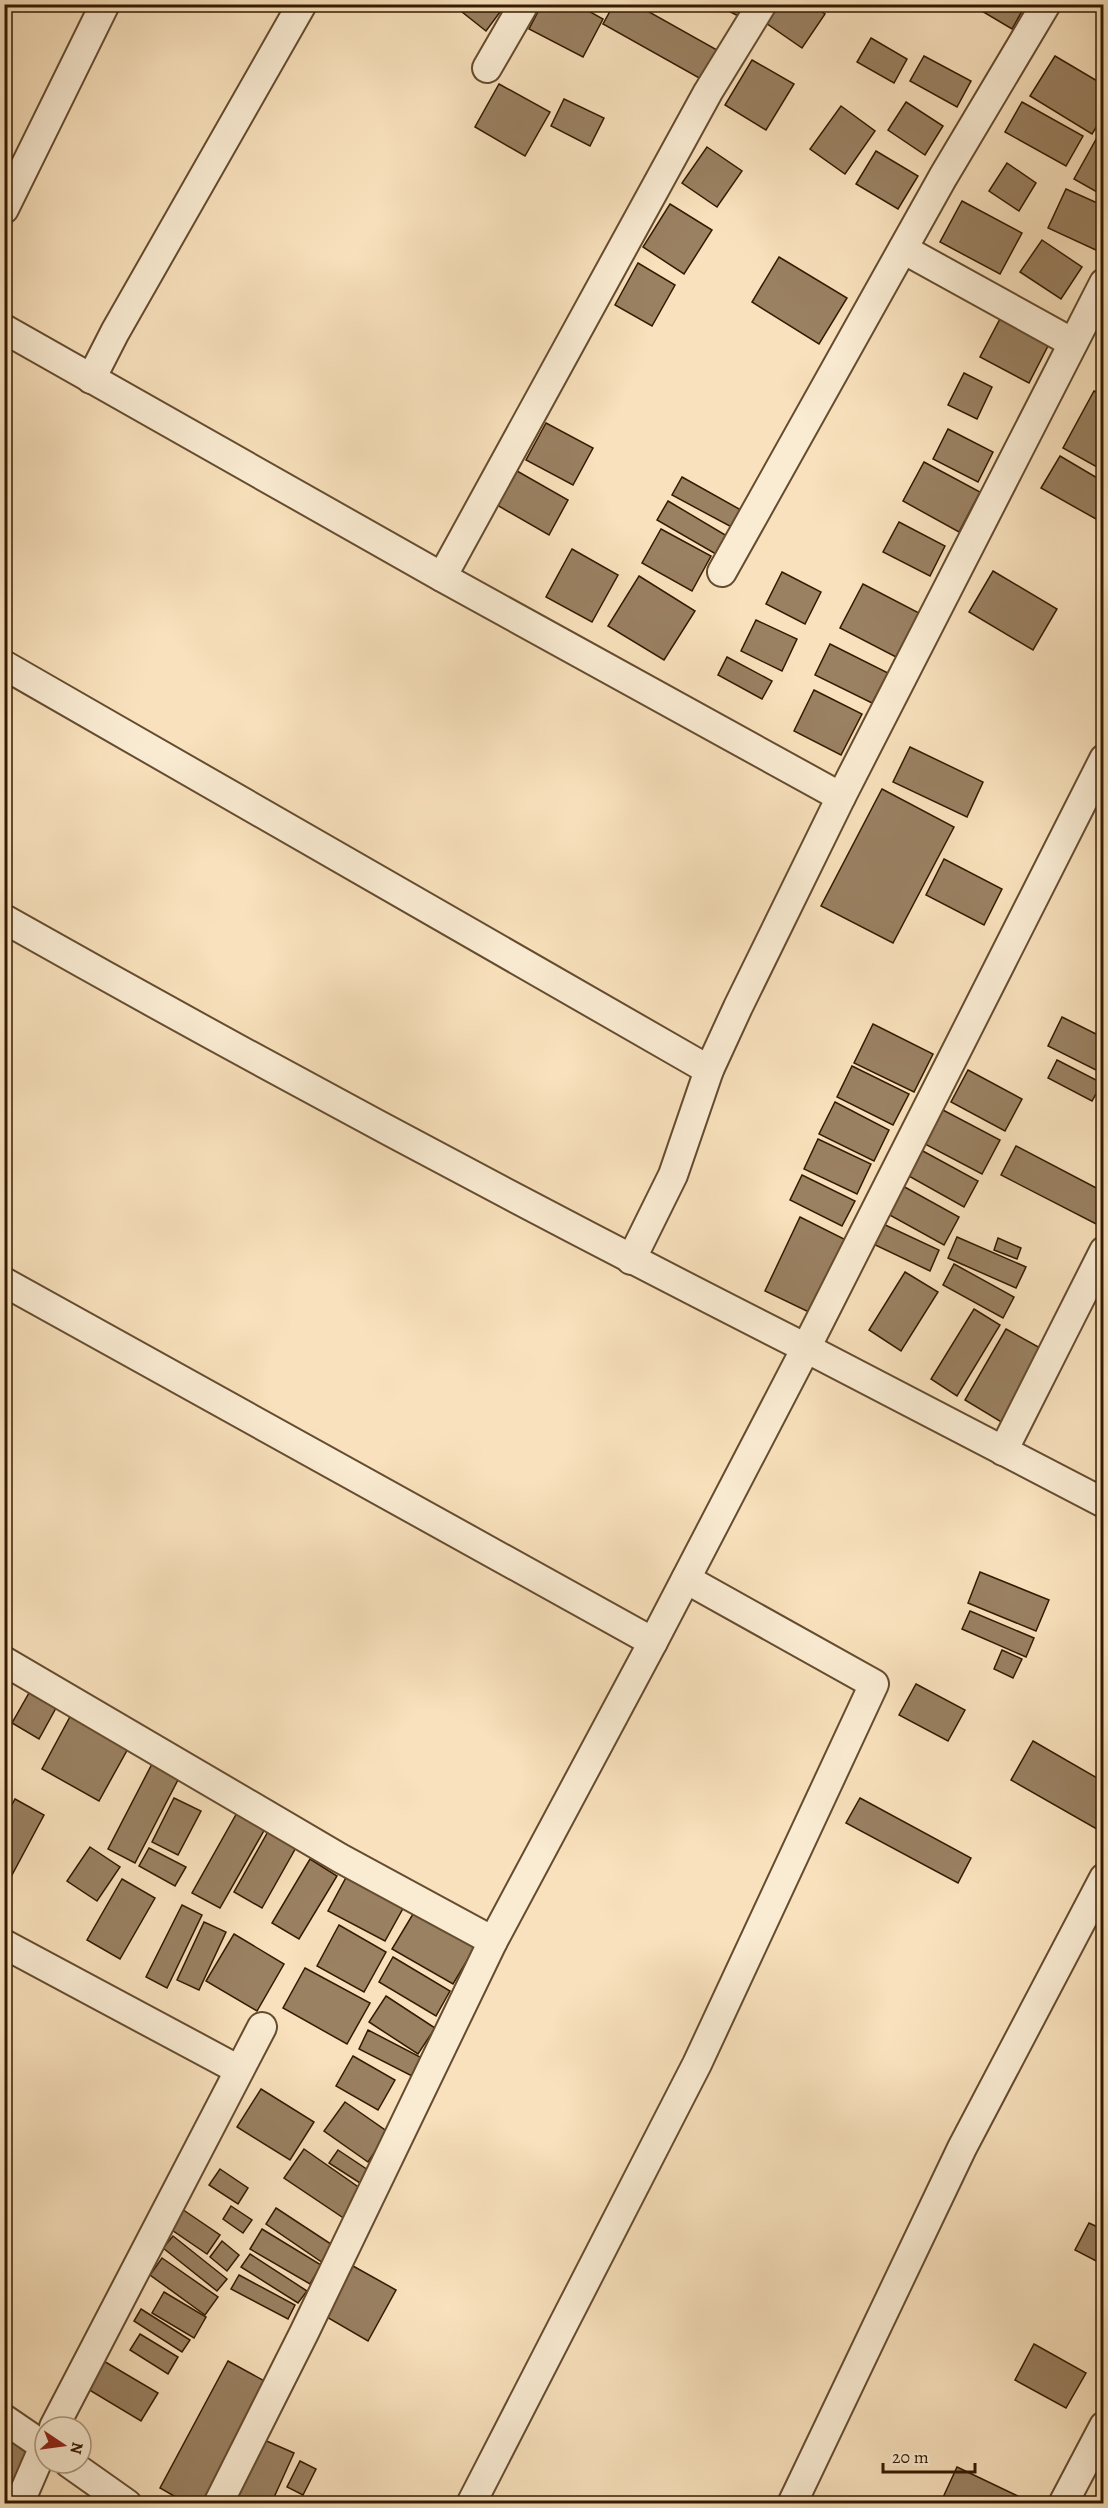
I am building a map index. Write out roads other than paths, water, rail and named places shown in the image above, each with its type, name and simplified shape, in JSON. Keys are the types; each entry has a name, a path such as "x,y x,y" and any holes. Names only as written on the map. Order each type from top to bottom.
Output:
{"street":[{"path":"4,209 105,4"},
{"path":"91,379 115,332 302,4"},
{"path":"487,68 524,4"},
{"path":"442,577 702,102 762,4"},
{"path":"722,572 903,249 1046,4"},
{"path":"903,249 1073,343"},
{"path":"631,1260 673,1175 709,1070 841,797 1104,283"},
{"path":"4,329 442,577 841,797"},
{"path":"4,665 709,1070"},
{"path":"218,2504 304,2333 493,1941 653,1642 806,1348 1104,759"},
{"path":"4,919 173,1014 631,1260 1104,1503"},
{"path":"1003,1451 1104,1251"},
{"path":"4,1282 653,1642"},
{"path":"471,2504 697,2064 874,1684 686,1579"},
{"path":"4,1661 340,1858 493,1941"},
{"path":"792,2504 962,2148 1104,1878"},
{"path":"4,1944 239,2070"},
{"path":"60,2415 262,2027"},
{"path":"4,2419 33,2434"},
{"path":"1063,2504 1104,2426"},
{"path":"19,2504 33,2472"},
{"path":"86,2475 127,2504"}]}
